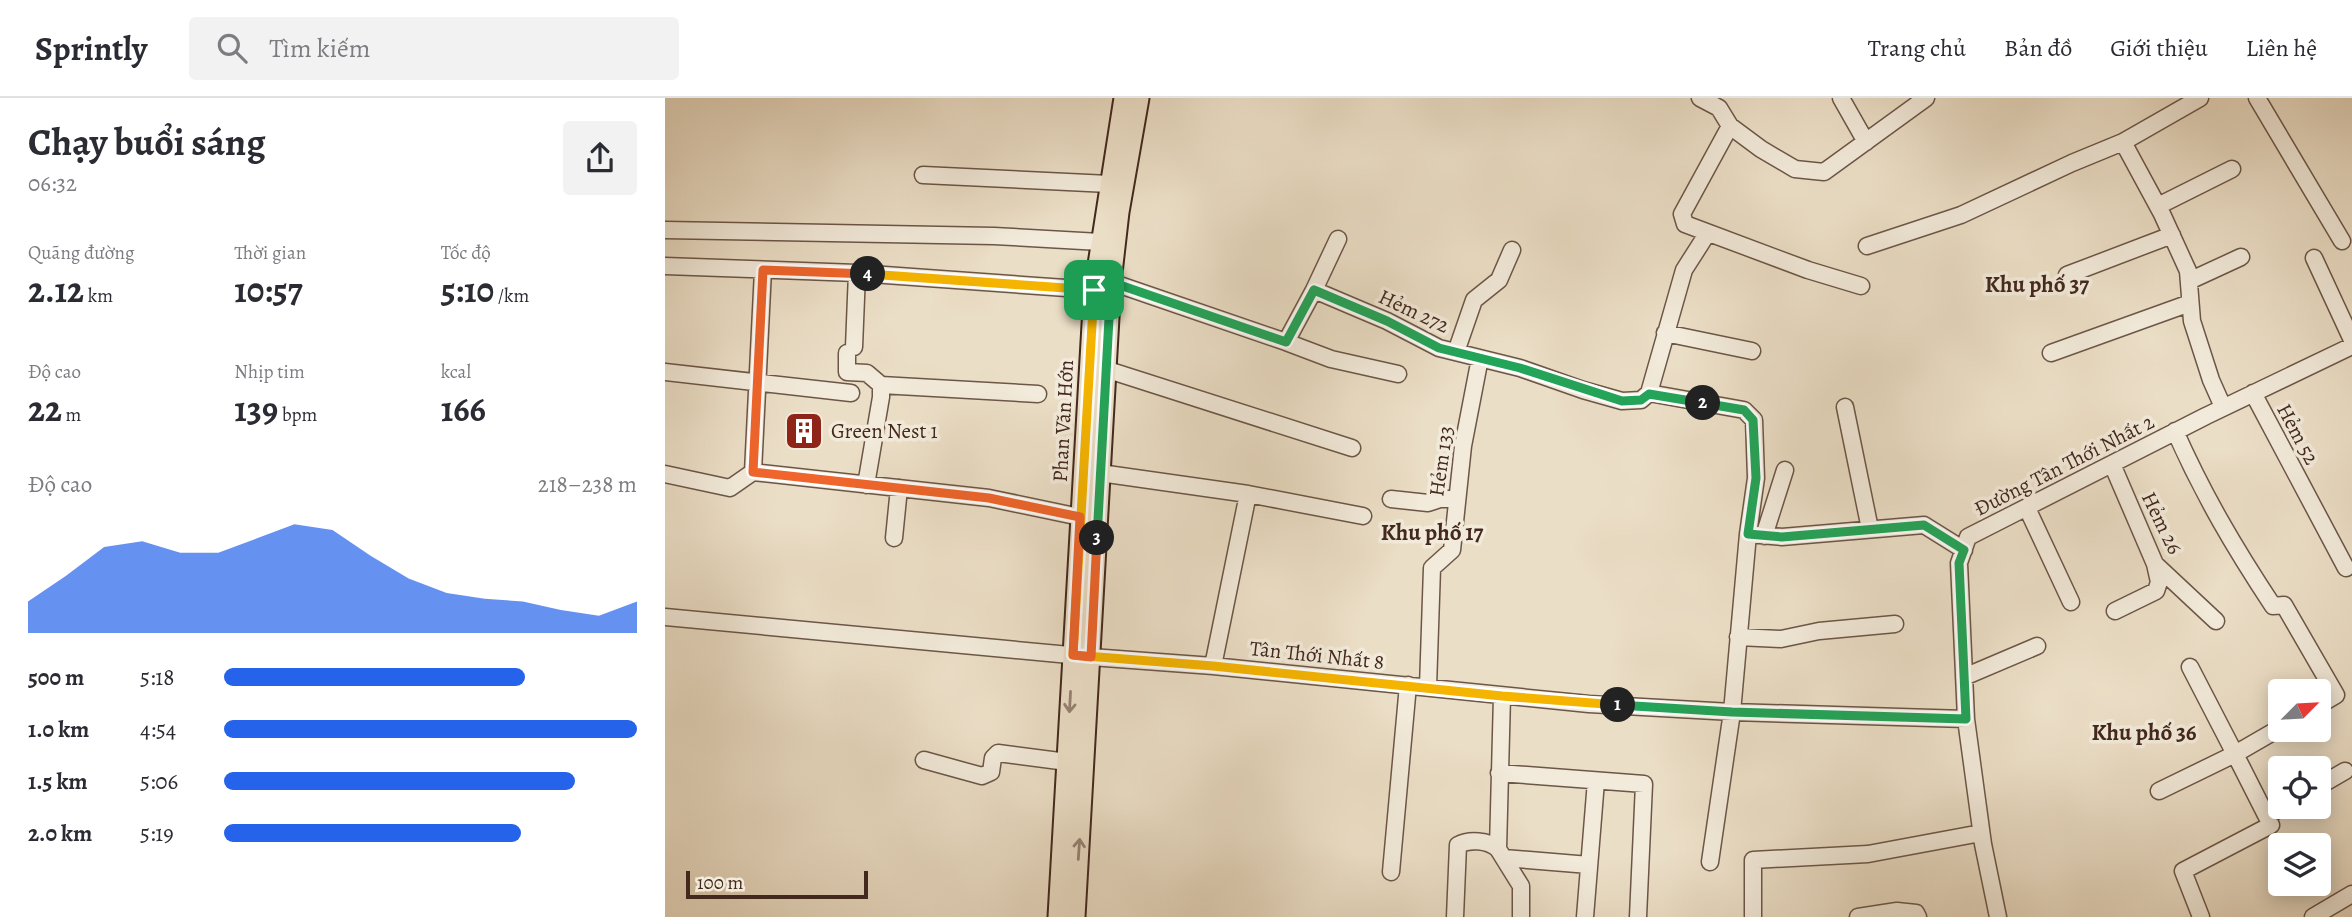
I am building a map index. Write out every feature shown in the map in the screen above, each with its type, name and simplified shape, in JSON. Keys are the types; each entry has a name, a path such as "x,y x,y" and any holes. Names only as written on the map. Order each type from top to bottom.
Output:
{"main road":[{"name":"Phan Văn Hớn","path":"1058,917 1067,762 1082,656 1100,473 1105,369 1100,242 1124,98"},
{"name":"Phan Văn Hớn","path":"1075,917 1082,656 1080,517 1102,286 1119,212 1139,98"}],"street":[{"path":"1700,98 1723,103 1730,126 1761,149 1795,169 1824,172 1926,98"},
{"path":"1841,98 1865,142"},
{"path":"1867,246 1961,215 2123,142 2200,98"},
{"path":"2257,98 2342,241"},
{"path":"1730,126 1682,214 1685,224 1808,270 1861,286"},
{"path":"2123,142 2158,206 2188,271 2190,303 2196,333 2223,407"},
{"path":"2158,206 2232,169"},
{"path":"923,175 1109,184"},
{"path":"665,230 994,236 1100,242"},
{"path":"1649,394 1684,270 1707,234"},
{"path":"2067,275 2172,235"},
{"path":"1286,342 1338,239"},
{"path":"1456,352 1474,300 1499,281 1512,250"},
{"path":"2189,281 2241,257"},
{"path":"2314,258 2351,346"},
{"path":"665,266 1102,286 1286,342 1331,359 1398,374"},
{"path":"753,472 763,270"},
{"path":"857,273 847,372 867,373 881,385 1038,394"},
{"name":"Hẻm 272","path":"1314,290 1387,321 1439,348 1520,368 1622,401 1641,400 1649,394 1744,410 1753,420 1754,428 1756,535"},
{"path":"2051,353 2190,303"},
{"path":"1665,333 1752,351"},
{"name":"Đường Tân Thới Nhất 2","path":"1964,550 1968,537 2223,407 2351,346"},
{"name":"Hẻm 133","path":"1428,687 1432,568 1452,550 1463,446 1480,358"},
{"path":"1105,369 1352,448"},
{"path":"665,372 851,393"},
{"path":"866,485 881,385"},
{"name":"Hẻm 52","path":"2253,393 2346,568"},
{"path":"1846,407 1870,529"},
{"path":"2175,431 2200,487 2231,542 2273,606 2284,605 2327,679"},
{"name":"Hẻm 26","path":"2112,464 2155,564 2216,621"},
{"path":"1710,862 1732,712 1738,637 1756,535 1785,470"},
{"path":"665,474 730,488 753,472 989,498 1080,517"},
{"path":"1100,473 1248,494 1363,516"},
{"path":"894,538 899,488"},
{"path":"1213,666 1248,494"},
{"path":"1391,499 1428,503 1440,499 1457,499"},
{"path":"2027,508 2071,602"},
{"path":"1756,535 1782,537 1924,525 1964,550 1959,563 1966,719 1981,832 1998,917"},
{"path":"2115,611 2156,591 2159,582 2155,564"},
{"name":"Tân Thới Nhất 8","path":"665,617 1213,666 1502,696 1732,712 1966,719"},
{"path":"1738,637 1781,639 1819,631 1895,624"},
{"path":"1964,677 2037,646"},
{"path":"2190,667 2271,825 2183,871 2201,917"},
{"path":"1391,872 1408,685"},
{"path":"1501,853 1499,773 1502,696"},
{"path":"2159,791 2268,735"},
{"path":"924,760 982,776 991,772 995,755 1001,753 1067,762"},
{"path":"2331,779 2345,771"},
{"path":"1499,773 1644,784 1638,917"},
{"path":"1585,917 1596,780"},
{"path":"1753,917 1753,860 1868,854 1981,832"},
{"path":"1455,917 1458,845 1467,841 1492,844 1501,853 1521,886 1521,917"},
{"path":"1501,853 1589,865"},
{"path":"2313,917 2352,894"},
{"path":"1858,917 1897,911 1916,913 1918,917"}],"place":[{"name":"Green Nest 1","path":"804,431"}],"district":[{"name":"Khu phố 37","path":"2037,284"},
{"name":"Khu phố 17","path":"1432,532"},
{"name":"Khu phố 36","path":"2144,732"}],"route":[{"path":"1094,290 857,273 763,270 753,472 989,498 1080,517 1073,655 1091,657 1111,282 1286,342 1314,290 1387,321 1439,348 1520,368 1622,401 1641,400 1649,394 1744,410 1753,420 1756,478 1748,534 1782,537 1924,525 1964,550 1959,563 1966,719 1732,712 1589,704 1213,666 1091,657 1073,655 1094,290"}]}
